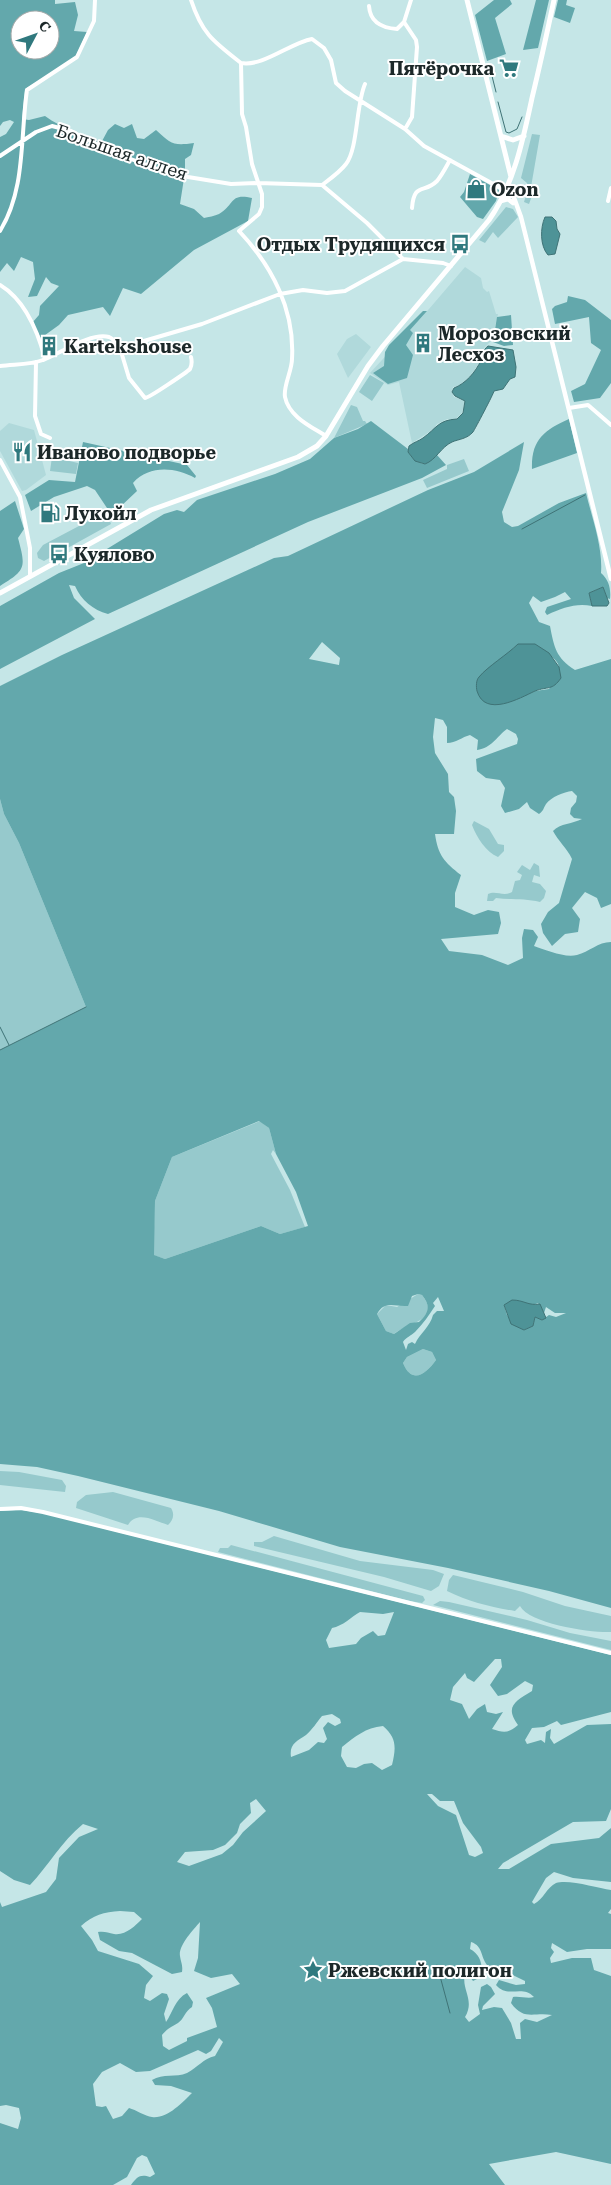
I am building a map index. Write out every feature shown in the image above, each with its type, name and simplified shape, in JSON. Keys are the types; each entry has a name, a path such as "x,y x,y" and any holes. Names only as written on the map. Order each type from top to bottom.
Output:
{"main road":[{"path":"467,0 511,177"},
{"path":"0,592 151,510 298,456 317,446 326,436 376,356 489,220 501,201 509,184 524,136 554,0"},
{"path":"501,136 512,140 524,136"}],"street":[{"path":"0,230 13,206 24,141 24,113 27,90 77,57 94,21 94,0"},
{"path":"191,0 195,14 209,37 241,63 247,64 262,60 304,40 312,39 324,48 331,60 336,83 405,129 424,146 506,191"},
{"path":"369,6 371,16 379,25 397,29 404,22 411,0"},
{"path":"404,22 416,40 417,47 412,117 405,129"},
{"path":"241,63 242,114 262,207 259,214 239,231 271,270 288,313 292,340 292,362 285,398 293,412 304,422 326,436"},
{"path":"365,84 360,95 348,160 322,185 367,223 403,259"},
{"name":"Большая аллея","path":"0,156 46,127 52,126 71,130 112,152 163,171 231,184 322,185"},
{"path":"412,208 412,198 419,189 438,180 450,160"},
{"path":"509,184 521,217 609,561 611,579"},
{"path":"608,201 611,188"},
{"path":"501,201 508,199 516,206"},
{"path":"120,348 202,324 280,294 303,290 327,293 345,291 403,259 443,263 451,266"},
{"path":"0,285 10,291 28,315 40,341 45,359"},
{"path":"0,366 36,362 74,345 108,337 114,340 120,348 129,378 145,398 150,398 171,380 187,372 192,363 191,357"},
{"path":"36,362 35,416 41,434 50,438"},
{"path":"569,408 588,405 611,425"},
{"path":"0,460 20,497 30,548 30,576"},
{"path":"0,1508 21,1508 43,1512 611,1653"}],"shaded area":[{"path":"0,0 55,0 55,4 75,2 78,15 74,31 87,32 75,58 25,89 22,119 29,120 45,116 58,124 101,143 108,130 115,124 124,128 132,124 137,138 144,139 156,130 173,143 194,143 191,155 185,159 180,204 194,209 204,218 224,211 236,198 252,198 248,221 194,250 141,294 123,288 110,316 103,307 68,315 59,325 41,338 32,323 39,315 40,306 59,286 51,283 46,277 37,296 28,297 35,279 33,262 21,257 14,271 7,263 0,272 0,137 6,134 14,122 10,120 3,122 0,126"},
{"path":"494,0 510,0 512,4 495,18 506,54 487,61 475,15"},
{"path":"536,0 549,0 538,48 523,50"},
{"path":"558,0 567,0 566,5 575,8 570,23 554,17"},
{"path":"532,134 540,135 531,187 533,193 529,204 524,202 528,189 527,183 521,178"},
{"path":"470,174 499,190 496,201 483,219 477,217 460,197 464,192"},
{"path":"506,207 513,209 518,217 498,238 493,232 485,243 479,240"},
{"path":"545,217 552,217 556,221 560,234 555,254 548,255 543,247 542,231"},
{"name":"Морозовский Лесхоз","path":"465,267 481,278 483,288 487,292 489,291 496,314 498,314 492,340 484,348 480,361 474,371 462,385 453,387 454,397 465,401 462,413 456,419 447,419 437,424 434,429 412,443 399,382 388,385 370,373"},
{"path":"568,296 585,300 611,320 611,383 600,398 574,402 571,391 585,384 601,350 591,343 589,317 555,324 552,309 567,302"},
{"path":"423,311 427,311 410,330 413,333 406,345 413,355 407,378 388,384 373,373 384,366 385,352 389,345"},
{"path":"511,315 513,345 504,346 493,342 497,317"},
{"path":"356,334 371,347 348,378 337,354 347,339"},
{"path":"488,346 513,350 516,367 515,377 510,379 503,389 494,391 471,434 448,444 432,460 425,464 415,461 408,452 409,446 423,438 438,425 457,419 463,413 465,401 455,396 452,392 454,388 466,381 473,373"},
{"path":"370,375 384,383 372,401 359,392"},
{"path":"351,405 357,407 363,421 367,424 334,438"},
{"path":"569,419 577,453 532,469 534,451 541,437 553,427"},
{"path":"371,421 408,449 410,455 417,461 425,464 437,455 446,465 422,478 308,522 108,614 93,607 84,600 75,586 69,585 74,598 95,619 0,669 0,606 59,573 84,563 164,514 177,510 184,512 197,500 275,474 310,459 334,438 358,429"},
{"path":"9,423 34,430 46,475 22,491 0,451 0,431"},
{"path":"83,442 187,465 196,476 195,478 171,470 147,473 133,483 137,491 119,508 107,508 95,490 87,486 54,497 31,511 25,495 49,480 75,482"},
{"path":"524,442 519,470 502,512 504,522 512,527 518,526 559,503 586,493 599,543 601,573 608,582 610,592 610,599 607,598 603,587 589,593 592,606 580,605 569,607 547,615 545,612 547,607 571,599 565,592 541,602 533,596 529,603 539,622 550,626 557,651 569,666 575,670 611,659 611,904 601,908 597,898 585,892 572,908 580,919 578,932 565,934 552,946 543,933 541,924 548,912 559,903 572,859 553,831 559,826 582,819 574,818 570,814 577,796 572,791 558,795 548,801 539,814 530,808 527,802 519,809 505,813 501,806 505,788 500,780 486,778 477,771 476,759 517,744 516,734 507,729 490,745 477,750 478,740 470,735 447,743 447,727 443,720 435,718 433,737 435,753 448,774 449,792 454,797 456,811 454,834 435,834 443,858 461,875 455,893 455,907 474,915 488,910 499,912 501,923 498,934 441,939 449,951 482,955 508,965 523,958 522,938 524,929 533,930 538,937 534,946 572,956 586,952 606,942 611,942 611,1608 549,1591 448,1568 340,1547 219,1511 78,1476 37,1467 0,1464 0,1050 86,1007 19,843 4,814 0,799 0,686 62,655 274,558 288,556 428,490 474,472","holes":["322,642 340,658 339,665 309,659","518,644 551,656 559,665 557,678 549,689 535,691 519,698 507,655","259,1121 269,1128 276,1154 296,1192 308,1226 280,1234 261,1226 165,1259 154,1255 155,1201 172,1157","418,1294 422,1295 425,1299 428,1309 425,1316 419,1322 410,1323 394,1334 386,1331 377,1314 380,1310 390,1305 408,1306 412,1296","438,1297 444,1311 437,1311 433,1315 430,1323 415,1344 412,1342 408,1344 406,1350 403,1342 418,1329 435,1306 433,1303","538,1303 544,1313 546,1307 555,1313 566,1313 556,1317 549,1315 542,1320 535,1317 533,1326 524,1330 507,1315 504,1305 531,1306","423,1349 432,1352 436,1360 424,1373 419,1375 411,1374 403,1363 407,1357"]},
{"path":"52,457 78,463 76,474 50,471"},
{"path":"464,459 469,471 427,488 423,480 447,469 447,465"},
{"path":"15,501 24,529 18,538 23,562 19,572 0,586 0,511"},
{"path":"96,517 110,521 111,524 44,561 38,558 37,553 43,545"},
{"path":"603,587 609,603 607,606 592,606 589,593"},
{"path":"518,644 535,644 549,653 559,667 561,678 552,687 535,691 512,701 495,705 487,703 481,699 477,691 476,684 478,678"},
{"path":"0,799 4,814 19,843 86,1007 0,1050"},
{"path":"474,821 489,829 498,844 504,845 504,851 498,857 490,852 479,840 472,825"},
{"path":"534,863 539,866 540,877 534,875 532,882 540,884 546,891 544,898 540,902 496,898 493,901 487,901 488,894 512,892 515,881 520,880 522,875 517,872 522,865 530,870"},
{"path":"260,1121 269,1128 276,1154 273,1150 271,1154 290,1190 305,1227 280,1234 261,1226 165,1259 153,1255 155,1201 172,1157"},
{"path":"418,1294 422,1295 427,1304 426,1316 394,1334 386,1331 377,1314 386,1305 397,1307"},
{"path":"512,1300 540,1304 546,1318 542,1320 535,1317 533,1326 524,1330 511,1324 504,1305"},
{"path":"423,1349 432,1352 436,1360 424,1373 419,1375 411,1374 403,1363 407,1357"},
{"path":"0,1471 19,1472 62,1480 66,1486 65,1492 0,1485"},
{"path":"113,1492 171,1508 173,1515 170,1523 168,1525 141,1517 136,1518 128,1525 76,1508 77,1502 86,1495"},
{"path":"21,1510 42,1513 611,1655 611,1712 561,1725 557,1721 544,1727 532,1728 525,1740 527,1744 541,1740 545,1743 546,1732 551,1729 550,1738 554,1744 587,1725 611,1724 611,1809 606,1821 573,1822 503,1863 498,1869 509,1869 551,1844 599,1838 611,1828 611,1882 573,1878 554,1872 546,1878 532,1902 534,1904 537,1902 550,1887 562,1882 611,1890 611,1909 608,1913 611,1914 611,1949 587,1949 567,1952 552,1943 551,1948 554,1952 550,1958 551,1963 572,1958 591,1958 594,1970 611,1976 611,2164 556,2152 489,2164 505,2185 131,2185 139,2177 150,2177 155,2174 147,2157 142,2155 137,2158 127,2177 113,2185 0,2185 0,2123 18,2129 21,2118 19,2108 6,2105 0,2106 0,1902 2,1907 46,1892 56,1879 59,1858 79,1837 98,1829 83,1824 68,1838 30,1885 14,1880 0,1871 0,1511","holes":["360,1612 383,1614 394,1612 385,1635 378,1636 373,1631 361,1638 356,1644 329,1648 326,1640 332,1628","495,1659 501,1659 502,1667 490,1685 498,1696 507,1694 525,1681 533,1685 532,1691 517,1701 512,1709 518,1725 506,1732 492,1729 503,1712 496,1714 487,1712 485,1704 477,1709 469,1719 462,1704 450,1700 453,1687 465,1673 467,1678 474,1682","332,1714 340,1719 341,1723 335,1726 328,1722 323,1728 327,1739 324,1743 318,1742 309,1750 291,1757 291,1749 294,1743 308,1733 322,1716","383,1726 391,1735 395,1748 392,1765 382,1770 372,1763 356,1768 347,1767 341,1756 342,1747 356,1736","427,1794 432,1794 440,1801 454,1801 463,1823 481,1847 483,1853 475,1857 469,1855 456,1815 438,1806","256,1799 266,1811 222,1854 189,1866 177,1862 185,1852 213,1850 225,1845 237,1833 240,1824 251,1813 250,1803","109,1912 134,1912 142,1919 130,1930 122,1933 98,1932 100,1940 119,1951 132,1953 172,1974 182,1972 181,1948 200,1922 198,1958 194,1971 211,1978 232,1974 240,1984 206,1998 212,2008 217,2027 187,2038 187,2041 169,2050 163,2046 162,2035 180,2021 192,2007 193,2002 187,1993 177,2002 166,2022 164,2014 169,1999 167,1994 162,1993 150,2001 144,1998 146,1985 153,1976 139,1964 98,1951 81,1926 94,1917","471,1942 478,1946 489,1967 494,1966 525,1981 525,1984 516,1985 499,1980 496,1985 505,1991 525,1992 534,1997 513,1997 511,2003 516,2009 529,2015 552,2015 537,2022 525,2019 520,2023 521,2039 516,2039 511,2023 502,2008 494,2007 482,2010 483,2006 495,1994 487,1984 481,1987 478,2005 480,2014 469,2022 465,2017 469,2005 464,1977 466,1971 473,1981 481,1977 482,1968 477,1954 470,1949","219,2038 223,2042 215,2056 207,2059 187,2073 152,2080 155,2085 171,2086 192,2093 169,2113 163,2116 152,2117 129,2108 122,2116 113,2119 106,2106 96,2106 93,2084 102,2072 120,2063 136,2072 150,2071 198,2050 206,2054 211,2051"]},
{"path":"274,1536 360,1561 433,1570 444,1574 439,1586 431,1591 384,1577 254,1546 254,1542 262,1542"},
{"path":"231,1545 423,1596 425,1600 422,1603 410,1601 218,1552 220,1548 228,1548"},
{"path":"453,1575 523,1592 565,1606 611,1616 611,1632 590,1631 562,1626 535,1618 520,1606 515,1611 489,1606 464,1598 447,1591 449,1580"},
{"path":"440,1601 527,1620 570,1633 611,1641 611,1650 433,1605"}],"waterway":[{"path":"491,72 496,92"},
{"path":"498,102 506,132 509,133 517,129 522,117"},
{"path":"522,529 585,495"},
{"path":"0,1050 86,1007"},
{"path":"0,1027 9,1045"},
{"path":"437,1965 450,2013"}],"place":[{"name":"Пятёрочка","path":"509,68"},
{"name":"Ozon","path":"476,189"},
{"name":"Отдых Трудящихся","path":"460,244"},
{"name":"Морозовский Лесхоз","path":"423,343"},
{"name":"Kartekshouse","path":"49,346"},
{"name":"Иваново подворье","path":"22,452"},
{"name":"Лукойл","path":"50,513"},
{"name":"Куялово","path":"59,554"},
{"name":"Ржевский полигон","path":"313,1970"}]}
